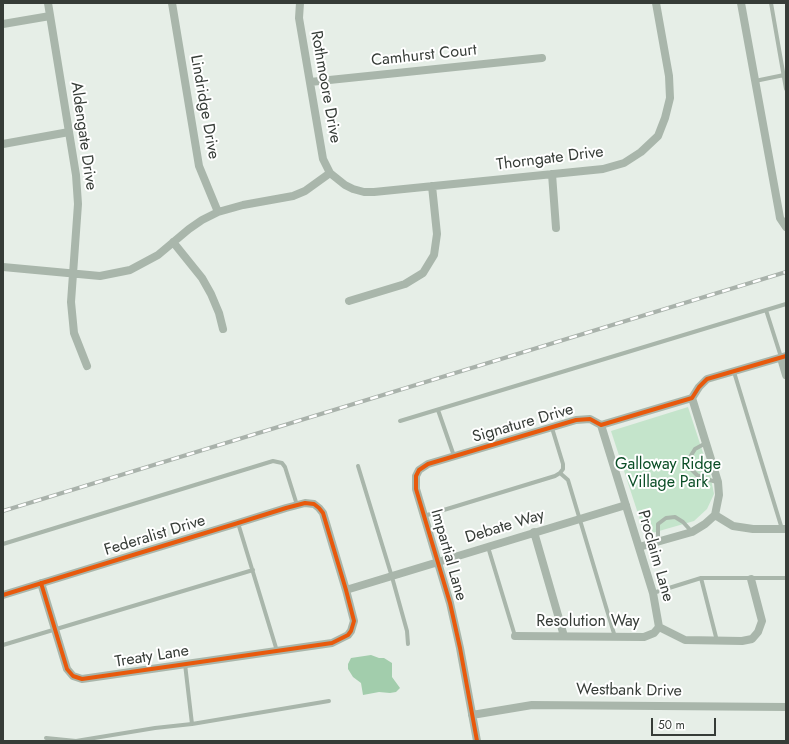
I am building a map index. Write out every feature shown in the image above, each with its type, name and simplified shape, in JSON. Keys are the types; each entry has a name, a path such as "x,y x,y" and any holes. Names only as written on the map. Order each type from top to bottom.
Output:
{"street":[{"name":"Aldengate Drive","path":"48,3 76,175 78,204 71,302 74,334 87,366"},
{"name":"Lindridge Drive","path":"172,3 199,166 218,212"},
{"name":"Rothmoore Drive","path":"300,3 299,18 319,140 323,159 330,173"},
{"name":"Thorngate Drive","path":"330,173 345,185 353,189 364,192 374,192 603,169 624,162 641,152 658,136 665,118 670,98 669,76 656,3"},
{"path":"741,3 780,218 786,227"},
{"path":"3,24 50,16"},
{"name":"Camhurst Court","path":"310,82 542,58"},
{"path":"3,144 69,132"},
{"path":"3,267 100,276 130,270 158,255 202,220 218,212 243,205 305,192 330,173"},
{"path":"552,174 556,228"},
{"path":"350,302 405,284 423,273 434,255 436,234 432,186"},
{"path":"173,242 202,278 219,313 223,329"},
{"path":"601,425 692,398 702,382 707,379 783,357 786,375"},
{"path":"639,547 692,532 705,524 715,514 719,495 718,482 692,398"},
{"name":"Signature Drive","path":"419,470 428,464 586,418 594,420 601,425"},
{"name":"Proclaim Lane","path":"601,425 653,593 659,627"},
{"name":"Impartial Lane","path":"419,470 416,476 416,489 450,603 477,741"},
{"name":"Federalist Drive","path":"3,595 297,505 306,503 314,504"},
{"name":"Treaty Lane","path":"41,583 54,630 69,672 77,678 82,679 332,642 345,638 353,627 354,620 323,513 314,504"},
{"name":"Debate Way","path":"346,590 626,505"},
{"path":"715,514 733,526 753,529 784,529"},
{"path":"534,532 564,636"},
{"path":"659,627 685,640 742,641 752,639 758,632 762,621 751,579"},
{"name":"Resolution Way","path":"515,636 644,637 654,633 659,627"},
{"name":"Westbank Drive","path":"472,715 532,704 786,707"}],"lane":[{"path":"771,3 786,89"},
{"path":"755,81 784,75"},
{"path":"400,421 786,304"},
{"path":"766,310 783,357"},
{"path":"734,372 784,529"},
{"path":"438,410 454,456"},
{"path":"424,516 560,474 563,469 563,464 552,427"},
{"path":"706,442 695,449 690,457 691,469 697,475 706,480 718,482"},
{"path":"3,544 273,461 282,463 285,467 297,505"},
{"path":"358,466 392,577 407,631 408,644"},
{"path":"560,474 568,480 615,637"},
{"path":"658,542 658,524 666,518 675,517 683,522 692,532"},
{"path":"238,523 277,651"},
{"path":"488,546 515,636"},
{"path":"3,645 252,570"},
{"path":"653,593 701,578 786,578"},
{"path":"701,578 717,641"},
{"path":"185,664 192,724"},
{"path":"46,738 76,741 155,728 192,724 329,701"}],"green space":[{"name":"Galloway Ridge Village Park","path":"688,407 710,474 714,494 707,509 694,521 645,535 611,431"}],"shaded area":[{"path":"371,655 384,658 392,663 392,677 400,688 396,692 379,692 363,695 361,683 353,677 348,669 348,664 351,658"}],"railway":[{"path":"3,511 786,272"}],"cycle path":[{"path":"477,741 450,603 416,489 416,476 419,470 428,464 576,420 590,419 601,425 692,398 699,387 707,379 786,356"},
{"path":"3,595 133,555 238,523 286,508 305,503 314,504 323,513 354,621 348,635 332,643 82,679 73,676 67,669 41,583"}]}
